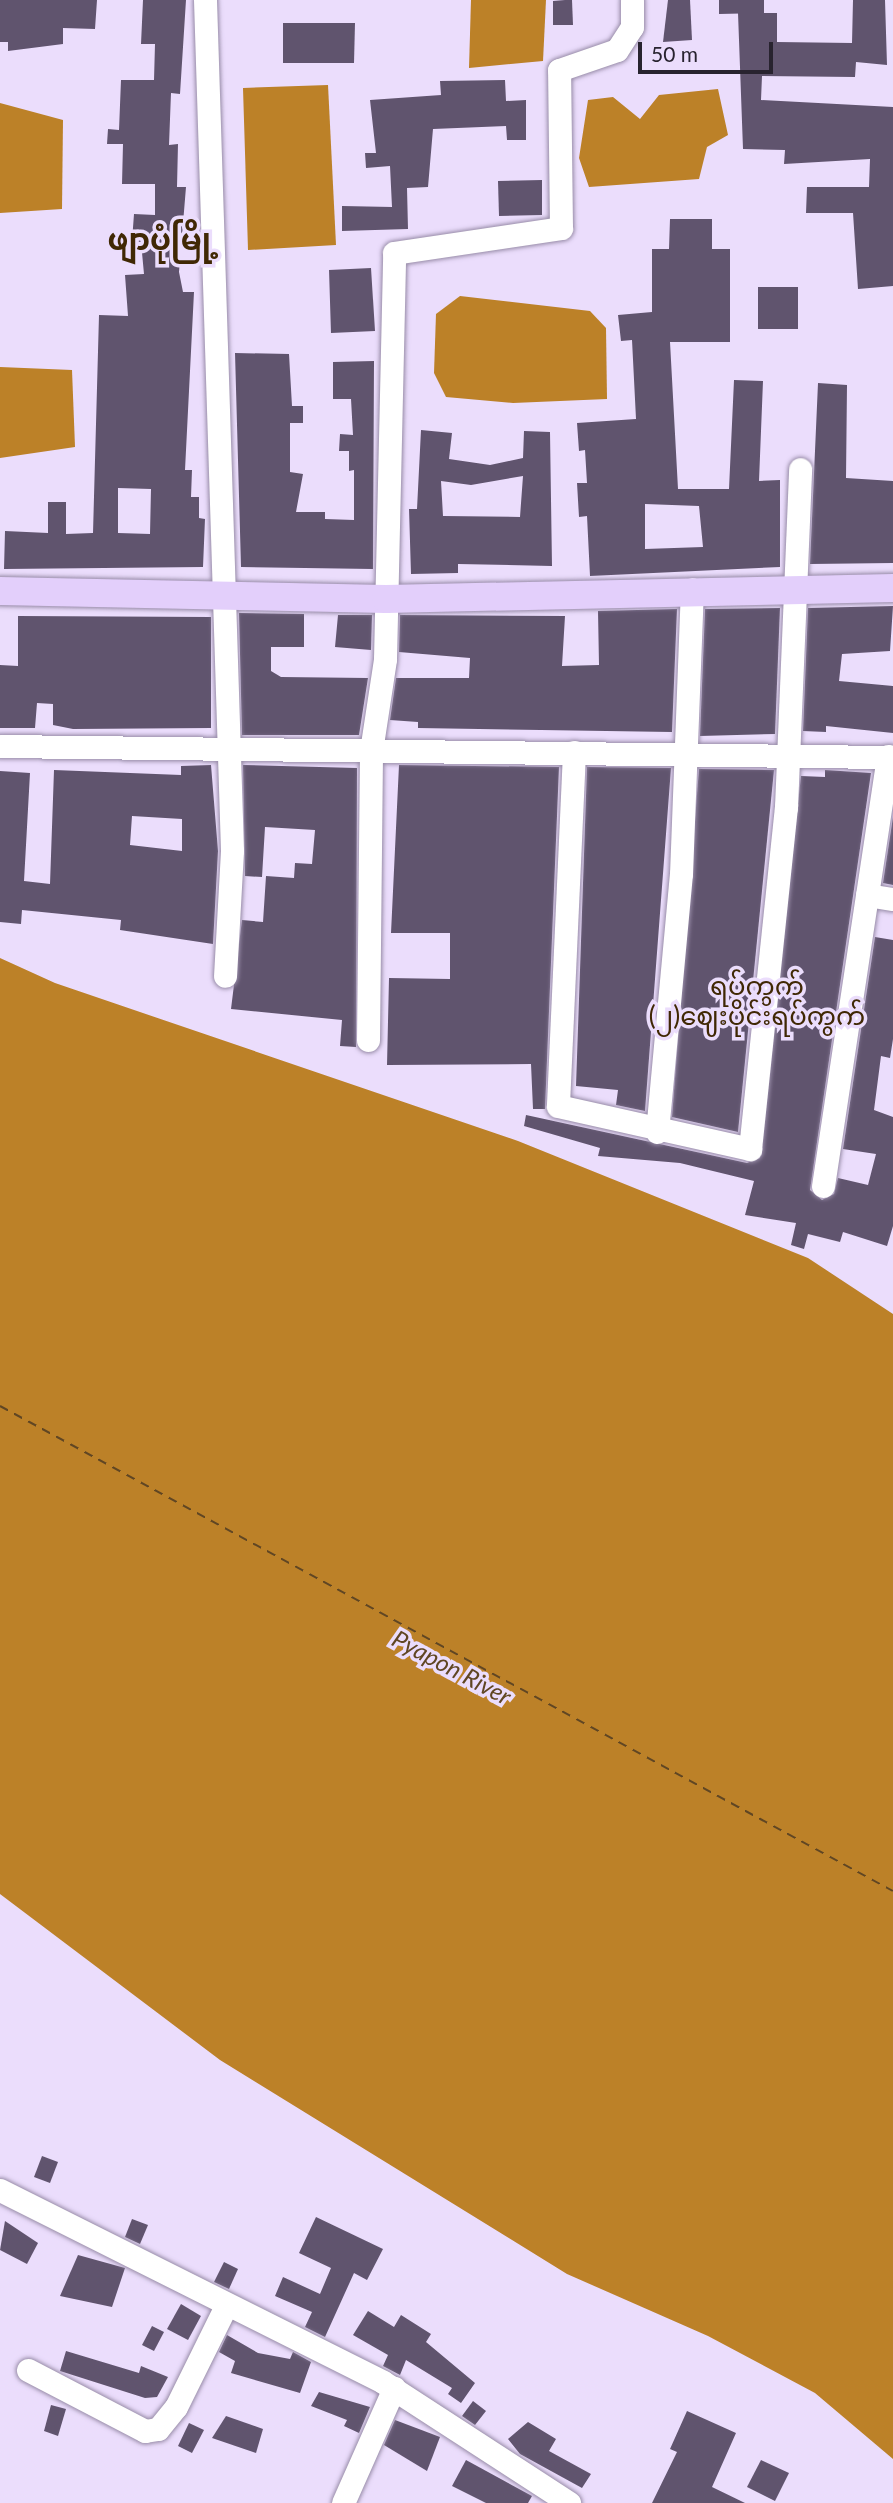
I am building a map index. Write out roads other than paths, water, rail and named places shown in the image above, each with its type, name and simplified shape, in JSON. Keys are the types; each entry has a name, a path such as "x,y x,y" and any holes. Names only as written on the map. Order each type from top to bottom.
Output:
{"main road":[{"path":"0,591 386,598 692,589 893,588"}],"street":[{"path":"205,0 220,594 232,851 225,976"},
{"path":"368,1040 371,751 386,598 394,253 561,228 559,70 617,50 632,27 632,0"},
{"path":"575,752 558,1106 657,1132 750,1149 788,754 800,469"},
{"path":"657,1132 687,752 692,589"},
{"path":"0,746 687,752 890,757 823,1186"},
{"path":"867,895 893,899"},
{"path":"0,2190 226,2306 394,2388 569,2503"},
{"path":"28,2370 145,2431 158,2429 176,2407 226,2306"},
{"path":"343,2503 394,2388"}],"water":[{"path":"471,0 546,0 543,61 469,68"},
{"path":"328,85 336,245 248,250 243,88"},
{"path":"718,89 728,135 707,147 699,179 589,187 579,158 588,100 613,97 640,119 659,95"},
{"path":"0,103 63,120 62,209 0,213"},
{"path":"460,296 590,311 606,328 607,399 513,403 446,397 434,373 436,314"},
{"path":"0,367 72,370 75,447 0,458"},
{"name":"Pyapon River","path":"0,958 55,983 518,1141 808,1258 893,1314 893,2459 815,2393 708,2336 567,2274 220,2060 0,1894"}],"district":[{"name":"ဖျာပုံမြို့","path":"163,238"},
{"name":"ရပ်ကွက် (၂)ဈေးပိုင်းရပ်ကွက်","path":"757,1001"}]}
